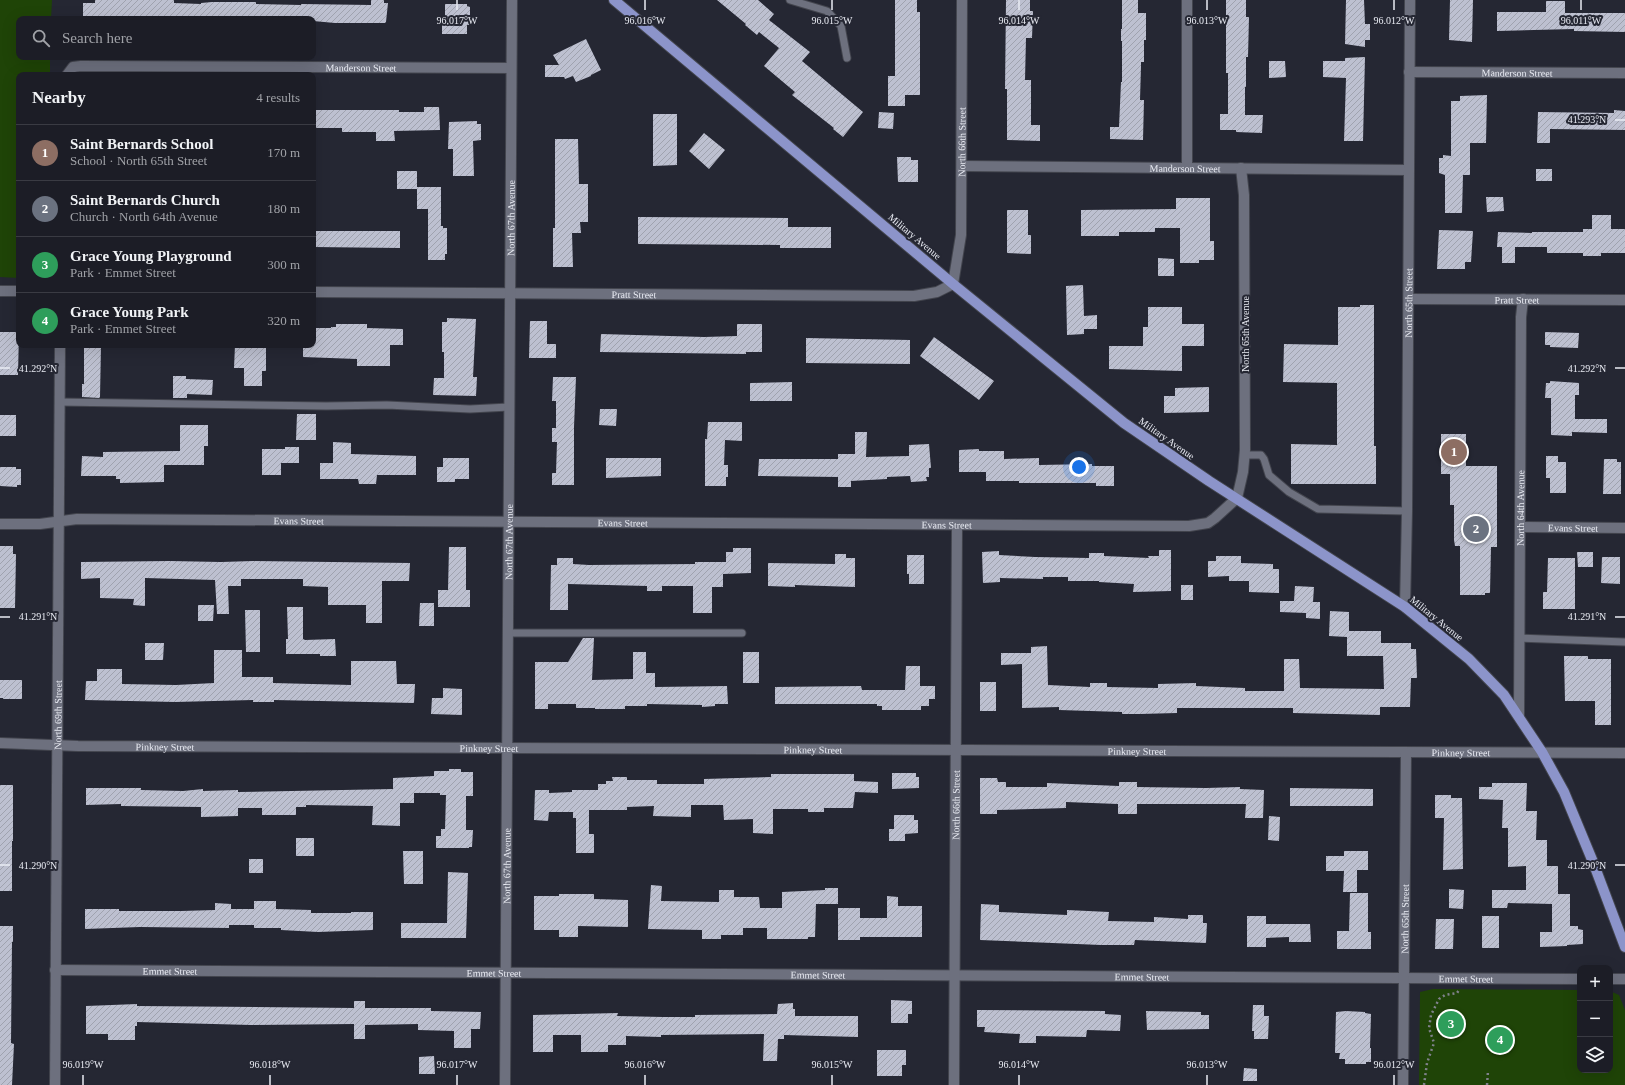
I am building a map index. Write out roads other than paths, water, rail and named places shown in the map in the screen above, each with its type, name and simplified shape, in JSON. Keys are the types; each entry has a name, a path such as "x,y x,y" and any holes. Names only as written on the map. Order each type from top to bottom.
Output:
{"main road":[{"name":"Military Avenue","path":"614,0 953,284 1124,423 1259,514 1405,607 1469,659 1504,695 1542,752 1564,792 1593,862 1625,947"}],"street":[{"name":"North 67th Avenue","path":"505,1085 512,0"},
{"name":"North 66th Street","path":"953,284 961,235 962,0"},
{"path":"1187,0 1188,168"},
{"name":"North 65th Street","path":"1405,607 1409,299 1410,0"},
{"name":"Manderson Street","path":"69,72 73,68 81,66 511,68"},
{"name":"Manderson Street","path":"1409,72 1625,73"},
{"name":"Manderson Street","path":"962,166 1409,170"},
{"name":"North 65th Avenue","path":"1237,498 1243,472 1245,454 1244,203 1241,168"},
{"name":"Pratt Street","path":"316,292 914,296 937,292 953,284"},
{"path":"0,291 16,291"},
{"name":"Pratt Street","path":"1409,299 1625,300"},
{"name":"North 64th Avenue","path":"1518,716 1521,527 1521,325 1523,299"},
{"name":"North 69th Street","path":"55,1085 60,348"},
{"name":"Evans Street","path":"0,524 40,524 85,519 1189,526 1208,523 1237,498"},
{"name":"North 66th Street","path":"954,1085 957,750 957,525"},
{"name":"Evans Street","path":"1521,527 1625,528"},
{"name":"Pinkney Street","path":"0,743 78,746 1625,753"},
{"name":"North 65th Street","path":"1403,1085 1406,753"},
{"name":"Emmet Street","path":"55,970 955,974 1577,979"},
{"path":"1613,979 1625,979"}],"lane":[{"path":"790,0 827,11 841,26 847,58"},
{"path":"59,402 326,406 387,405 470,409 509,407"},
{"path":"1245,454 1260,455 1264,459 1269,475 1289,492 1318,509 1407,511"},
{"path":"508,633 742,633"},
{"path":"1520,638 1625,642"}],"place":[{"name":"Saint Bernards School","path":"1454,452"},
{"name":"Saint Bernards Church","path":"1476,529"},
{"name":"Grace Young Playground","path":"1451,1024"},
{"name":"Grace Young Park","path":"1500,1040"}]}
